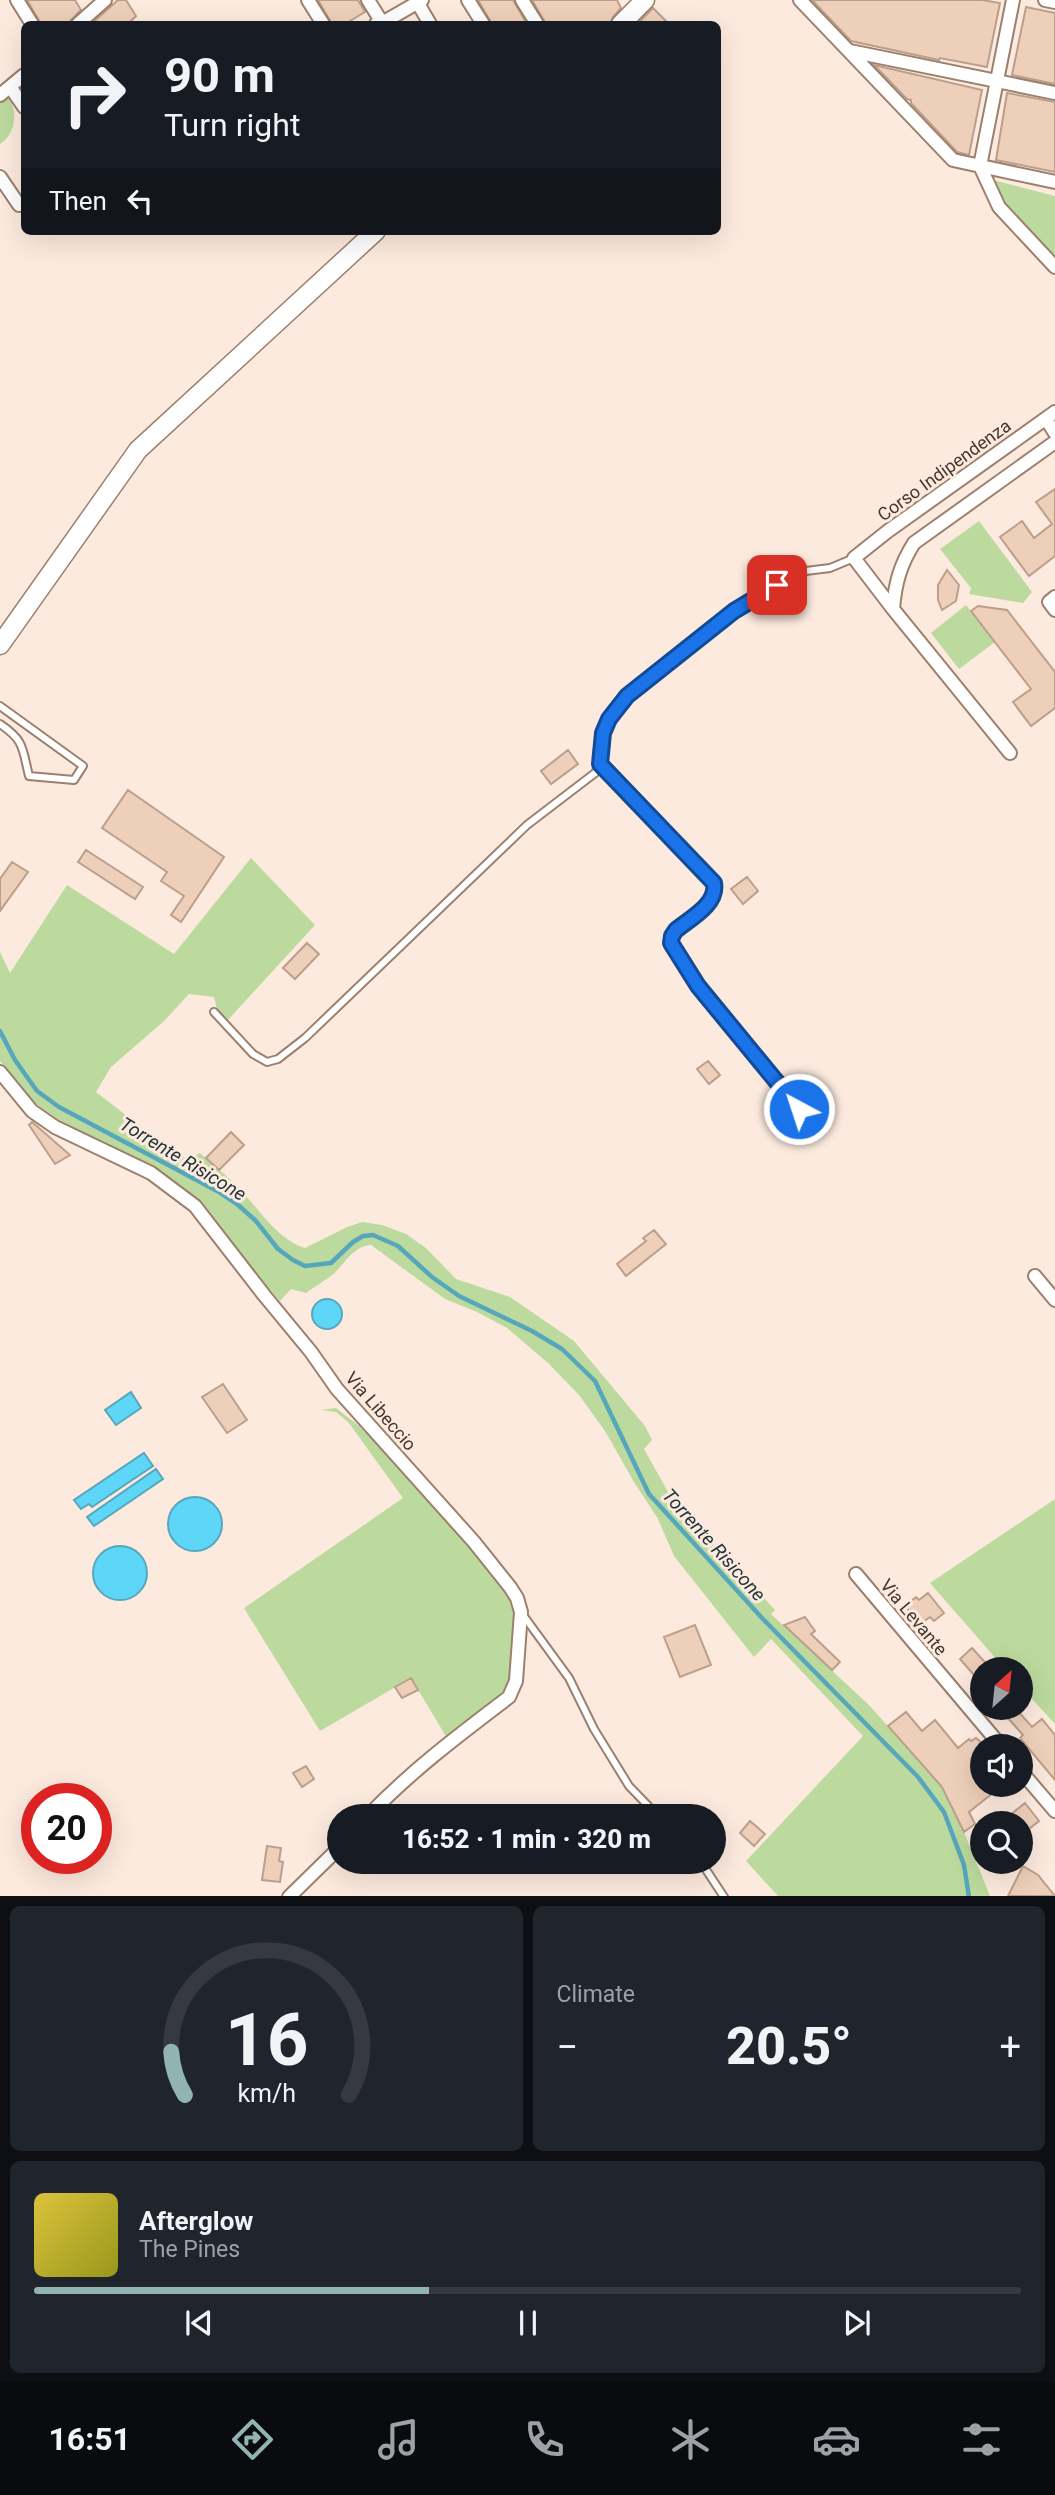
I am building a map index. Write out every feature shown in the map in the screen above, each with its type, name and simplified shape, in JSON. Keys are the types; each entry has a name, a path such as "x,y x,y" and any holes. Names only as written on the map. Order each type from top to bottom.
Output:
{"street":[{"path":"17,0 30,21"},
{"path":"87,15 105,0"},
{"path":"308,0 321,21"},
{"path":"368,0 378,21"},
{"path":"468,0 481,21"},
{"path":"522,0 535,21"},
{"path":"625,13 645,0"},
{"path":"800,0 953,160 1055,182"},
{"path":"1013,0 980,166 999,206 1055,267"},
{"path":"1045,0 1055,2"},
{"path":"385,21 418,1 428,21"},
{"path":"849,51 1055,93"},
{"path":"21,78 6,91 21,104"},
{"path":"0,177 19,205"},
{"path":"0,645 138,450 372,235"},
{"path":"1050,416 1055,433"},
{"name":"Corso Indipendenza","path":"854,558 1050,416"},
{"path":"893,609 895,582 914,543 1055,442"},
{"path":"935,497 949,518"},
{"path":"854,558 1010,753"},
{"path":"1055,597 1049,602 1055,610"},
{"name":"Via Libeccio","path":"0,1072 39,1116 79,1139 151,1173 195,1206 311,1352 337,1389 482,1551 510,1587 521,1612"},
{"path":"1035,1276 1055,1300"},
{"name":"Via Levante","path":"856,1574 991,1734"},
{"path":"380,1804 436,1752 509,1697 513,1691 521,1612"},
{"path":"1033,1785 1055,1811"},
{"path":"289,1896 327,1859"}],"lane":[{"path":"214,1012 253,1054 267,1062 278,1059 305,1038 527,825 595,774 600,764 603,733 609,719 627,696 734,611 788,578 798,572 830,568 854,558"},
{"path":"0,706 83,766 74,780 29,776 20,741 16,734 0,724"},
{"path":"600,764 714,883 716,893 712,901 676,930 671,943 698,986 799,1109"},
{"path":"521,1612 569,1678 594,1729 629,1786 646,1804"},
{"path":"709,1874 724,1896"}],"green space":[{"path":"8,97 14,122 9,135 0,144 0,101"},
{"path":"993,180 1055,196 1055,253 1052,255 1018,221"},
{"path":"979,521 1032,592 1023,603 969,594 971,588 940,549"},
{"path":"966,605 995,642 959,669 931,633"},
{"path":"251,858 315,925 227,1021 217,1009 214,997 189,994 164,1021 111,1067 96,1092 180,1157 190,1158 200,1153 237,1186 276,1230 295,1244 305,1248 362,1222 382,1225 406,1234 426,1248 456,1279 510,1297 574,1341 645,1426 652,1440 644,1449 672,1499 775,1610 771,1614 869,1705 942,1787 970,1847 970,1874 981,1874 990,1896 778,1896 746,1861 863,1736 771,1639 754,1657 674,1556 658,1519 605,1431 579,1395 548,1363 507,1328 445,1299 371,1245 353,1253 331,1276 306,1293 291,1289 280,1301 250,1267 215,1219 183,1189 153,1169 70,1129 22,1093 0,1061 0,952 10,973 67,885 174,954"},
{"path":"336,1408 359,1426 444,1514 511,1597 516,1616 508,1686 503,1695 447,1738 411,1678 320,1731 244,1608 403,1498 349,1423 336,1412 321,1410"},
{"path":"1055,1499 1055,1724 1033,1700 1033,1657 995,1657 930,1583"}],"water":[{"path":"327,1299 338,1303 342,1314 338,1325 327,1329 316,1325 312,1314 316,1303"},
{"path":"131,1392 141,1408 116,1425 105,1410"},
{"path":"144,1453 153,1466 92,1507 89,1504 81,1509 74,1500"},
{"path":"156,1469 163,1479 94,1526 87,1517"},
{"path":"195,1497 214,1505 222,1524 214,1543 195,1551 176,1543 168,1524 176,1505"},
{"path":"120,1546 139,1554 147,1573 139,1592 120,1600 101,1592 93,1573 101,1554"}],"building":[{"path":"27,0 75,0 81,10 70,21 39,21"},
{"path":"118,0 126,0 136,16 131,21 94,21"},
{"path":"318,0 358,0 365,12 350,21 330,21"},
{"path":"478,0 513,0 525,21 490,21"},
{"path":"532,0 617,0 621,8 611,21 544,21"},
{"path":"812,0 982,0 1000,3 987,67 940,58 939,60 851,41"},
{"path":"1026,7 1055,13 1055,84 1012,75"},
{"path":"653,8 666,21 640,21"},
{"path":"874,65 982,90 969,155 957,152 911,100"},
{"path":"1007,93 1055,102 1055,172 996,160"},
{"path":"1055,489 1055,556 1029,576 1000,537 1022,521 1034,538 1052,524 1036,502"},
{"path":"947,570 959,585 956,601 942,610 938,600 938,585"},
{"path":"978,606 1007,610 1055,672 1055,708 1031,726 1013,702 1031,689 971,611"},
{"path":"568,750 578,764 551,784 541,771"},
{"path":"128,790 224,857 181,922 171,915 184,896 161,881 167,872 102,828"},
{"path":"86,850 143,887 135,899 78,862"},
{"path":"12,862 28,872 0,911 0,879"},
{"path":"747,877 758,891 743,904 731,889"},
{"path":"307,943 319,954 295,979 283,968"},
{"path":"708,1061 720,1075 709,1084 697,1069"},
{"path":"32,1122 70,1155 55,1164 29,1125"},
{"path":"231,1132 244,1145 219,1170 206,1158"},
{"path":"654,1230 666,1244 626,1276 617,1264 646,1241 643,1238"},
{"path":"223,1384 247,1420 227,1433 202,1397"},
{"path":"928,1593 944,1613 934,1621 930,1617 920,1624 905,1606 916,1597 919,1600"},
{"path":"805,1617 815,1631 811,1634 840,1662 832,1670 784,1625"},
{"path":"695,1625 711,1665 680,1677 664,1637"},
{"path":"972,1648 980,1657 970,1657 970,1670 960,1659"},
{"path":"411,1678 418,1690 402,1698 395,1687"},
{"path":"906,1712 922,1731 935,1720 958,1748 970,1740 970,1797 988,1797 969,1812 970,1828 964,1832 942,1787 888,1726"},
{"path":"1042,1719 1055,1735 1055,1780 1033,1754 1033,1734 1022,1734 1010,1720 1026,1720 1032,1727"},
{"path":"306,1766 314,1779 302,1787 293,1773"},
{"path":"1025,1803 1031,1811 1015,1811"},
{"path":"1033,1813 1039,1821 1033,1826"},
{"path":"750,1821 765,1834 754,1846 740,1833"},
{"path":"267,1846 281,1848 279,1861 283,1862 280,1882 262,1880"},
{"path":"1033,1872 1055,1896 1008,1896 1019,1874"}],"waterway":[{"name":"Torrente Risicone","path":"0,1031 15,1060 37,1091 59,1107 219,1192 255,1220 278,1249 293,1260 305,1266 331,1263 353,1242 363,1236 373,1235 398,1246 432,1277 459,1296 532,1331 562,1349 595,1381 649,1494 762,1618 918,1777 944,1812 964,1865 969,1896"}],"route":[{"path":"777,585 734,611 627,696 609,719 603,733 600,764 714,883 716,893 712,901 676,930 671,943 698,986 799,1109"}]}
